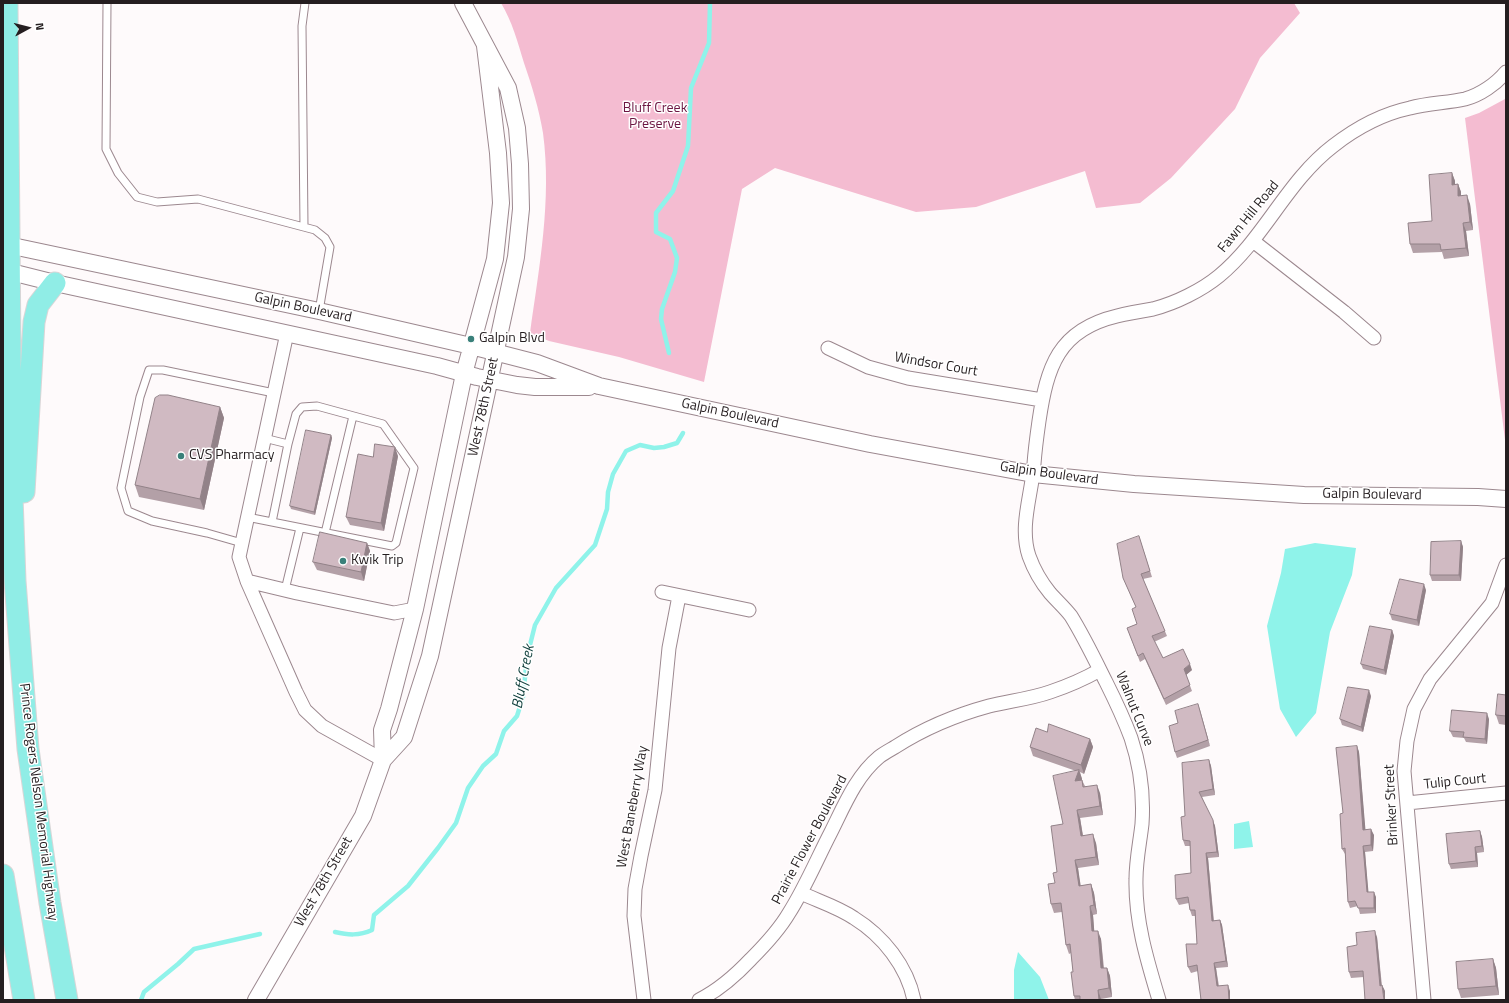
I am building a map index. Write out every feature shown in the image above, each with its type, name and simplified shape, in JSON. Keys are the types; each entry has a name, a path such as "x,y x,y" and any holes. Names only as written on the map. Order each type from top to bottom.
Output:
{"main road":[{"name":"Prince Rogers Nelson Memorial Highway","path":"7,3 6,271 15,580 28,749 50,903 67,1000"},
{"path":"15,580 24,495 34,322 38,305 54,283"},
{"path":"3,875 24,1000"}],"street":[{"name":"West 78th Street","path":"256,1000 362,816 383,760 404,737 430,658 516,257 521,209 520,164 517,128 508,88 463,3"},
{"name":"West 78th Street","path":"383,760 382,730 414,610 464,374 495,259 501,203 498,153 486,46"},
{"name":"Fawn Hill Road","path":"1033,474 1042,400 1051,367 1058,353 1083,329 1097,322 1116,316 1157,308 1196,291 1216,278 1233,264 1253,241 1300,178 1332,146 1355,130 1378,118 1404,109 1467,99 1490,87 1506,72"},
{"path":"1253,241 1332,302 1374,338"},
{"name":"Galpin Boulevard","path":"6,245 319,311 471,346 537,363 599,386 870,444 1033,474 1134,484 1304,494 1478,497 1506,499"},
{"name":"Galpin Boulevard","path":"6,271 54,283 437,366 490,380 535,387 599,386"},
{"path":"287,333 239,557 247,581 305,710 322,726 383,760"},
{"name":"Windsor Court","path":"828,348 868,367 908,378 1042,400"},
{"name":"Walnut Curve","path":"1033,474 1026,513 1025,532 1027,552 1035,572 1047,590 1069,614 1083,637 1121,714 1132,740 1142,792 1142,822 1137,859 1137,903 1144,951 1159,1000"},
{"name":"Brinker Street","path":"1424,1000 1404,771 1407,741 1414,709 1430,679 1448,655 1492,603 1506,565"},
{"path":"247,581 394,613 414,610"},
{"path":"662,592 750,610"},
{"name":"West Baneberry Way","path":"644,1000 634,916 635,889 640,856 655,790 669,648 679,596"},
{"name":"Prairie Flower Boulevard","path":"699,1000 711,994 735,976 770,939 789,914 849,796 862,775 879,757 905,740 966,714 989,706 1030,698 1050,692 1074,684 1100,670"},
{"name":"Tulip Court","path":"1407,803 1506,793"},
{"path":"801,893 853,917 876,934 896,958 905,974 914,1000"}],"lane":[{"path":"107,3 106,149 118,173 136,197 156,202 198,199 315,230 325,238 330,247 319,311"},
{"path":"304,227 302,26 305,3"},
{"path":"242,543 207,533 152,521 128,511 121,488 140,397 149,370 163,370 274,393"},
{"path":"247,517 325,533 392,546 396,543 414,468 383,424 317,406 302,407 296,414 288,444 272,522"},
{"path":"325,533 353,416"},
{"path":"264,438 288,444"},
{"path":"285,590 300,528"}],"green space":[{"name":"Bluff Creek Preserve","path":"501,3 1294,3 1300,13 1260,58 1235,109 1171,178 1140,203 1096,208 1085,171 976,207 916,212 775,168 742,189 704,382 619,357 549,341 530,333 545,209 546,183 543,133 535,98 514,32"},
{"path":"1505,99 1506,448 1465,118 1479,113"}],"water":[{"path":"1315,543 1356,548 1352,575 1330,632 1316,713 1296,737 1280,709 1267,626 1281,573 1285,549"},
{"path":"1249,821 1253,847 1234,849 1234,824"},
{"path":"1018,952 1040,977 1049,1000 1014,1000 1014,970"}],"building":[{"path":"1452,173 1452,185 1458,184 1458,196 1467,195 1470,222 1463,223 1466,248 1441,250 1440,244 1410,244 1408,223 1432,221 1429,175"},
{"path":"160,395 168,395 220,407 200,499 135,485 155,398"},
{"path":"306,430 331,435 314,512 290,506"},
{"name":"Kwik Trip","path":"375,444 395,447 381,523 346,517 358,454 373,457"},
{"name":"Kwik Trip","path":"320,532 367,543 361,572 313,562"},
{"path":"1139,536 1150,571 1141,574 1165,631 1152,636 1163,658 1183,649 1190,664 1184,669 1190,685 1164,699 1143,653 1138,656 1127,628 1137,624 1132,609 1136,607 1123,578 1117,544"},
{"path":"1461,541 1459,575 1430,575 1431,542"},
{"path":"1400,579 1424,584 1417,620 1390,614"},
{"path":"1370,626 1392,630 1384,670 1361,664"},
{"path":"1348,687 1369,690 1361,727 1340,719"},
{"path":"1498,694 1506,695 1506,716 1496,715"},
{"path":"1198,704 1208,740 1175,752 1169,726 1178,723 1175,711"},
{"path":"1452,710 1487,713 1485,739 1463,737 1464,732 1450,731"},
{"path":"1049,724 1090,739 1081,765 1030,747 1036,728 1047,732"},
{"path":"1357,746 1363,830 1371,829 1371,845 1363,846 1367,892 1374,892 1374,908 1358,908 1355,901 1348,902 1345,848 1342,849 1340,814 1343,813 1336,748"},
{"path":"1209,760 1213,789 1199,792 1213,820 1217,852 1206,853 1212,921 1220,920 1226,961 1214,963 1217,986 1228,985 1229,1000 1201,1000 1197,965 1188,967 1186,944 1197,944 1195,910 1190,910 1188,897 1176,899 1175,875 1191,873 1190,841 1183,840 1181,817 1185,816 1182,763"},
{"path":"1079,770 1075,781 1082,780 1083,787 1097,785 1100,806 1077,810 1081,836 1093,834 1096,857 1075,860 1079,886 1091,884 1094,905 1090,906 1092,931 1098,931 1101,968 1107,968 1109,988 1098,990 1099,1000 1080,1000 1080,996 1074,996 1070,944 1066,945 1061,903 1051,904 1048,884 1055,883 1053,873 1057,872 1051,826 1063,824 1053,776"},
{"path":"1480,831 1482,846 1475,847 1476,861 1449,864 1446,834"},
{"path":"1375,931 1380,986 1382,985 1384,1000 1365,1000 1363,971 1349,972 1347,947 1357,945 1356,933"},
{"path":"1493,959 1496,986 1458,989 1456,962"}],"waterway":[{"name":"Bluff Creek","path":"669,353 661,319 662,309 675,272 677,258 670,239 656,232 656,213 673,191 688,146 691,88 709,43 710,3"},
{"name":"Bluff Creek","path":"335,932 354,934 372,930 374,915 408,886 456,823 468,788 483,766 496,754 504,731 517,716 523,697 527,657 535,625 556,588 595,545 607,509 608,492 613,474 626,451 640,445 654,448 677,443 683,433"},
{"name":"Bluff Creek","path":"141,1000 144,992 194,949 260,934"}],"place":[{"name":"Galpin Blvd","path":"471,339"},
{"name":"CVS Pharmacy","path":"181,456"},
{"name":"Kwik Trip","path":"343,561"}]}
